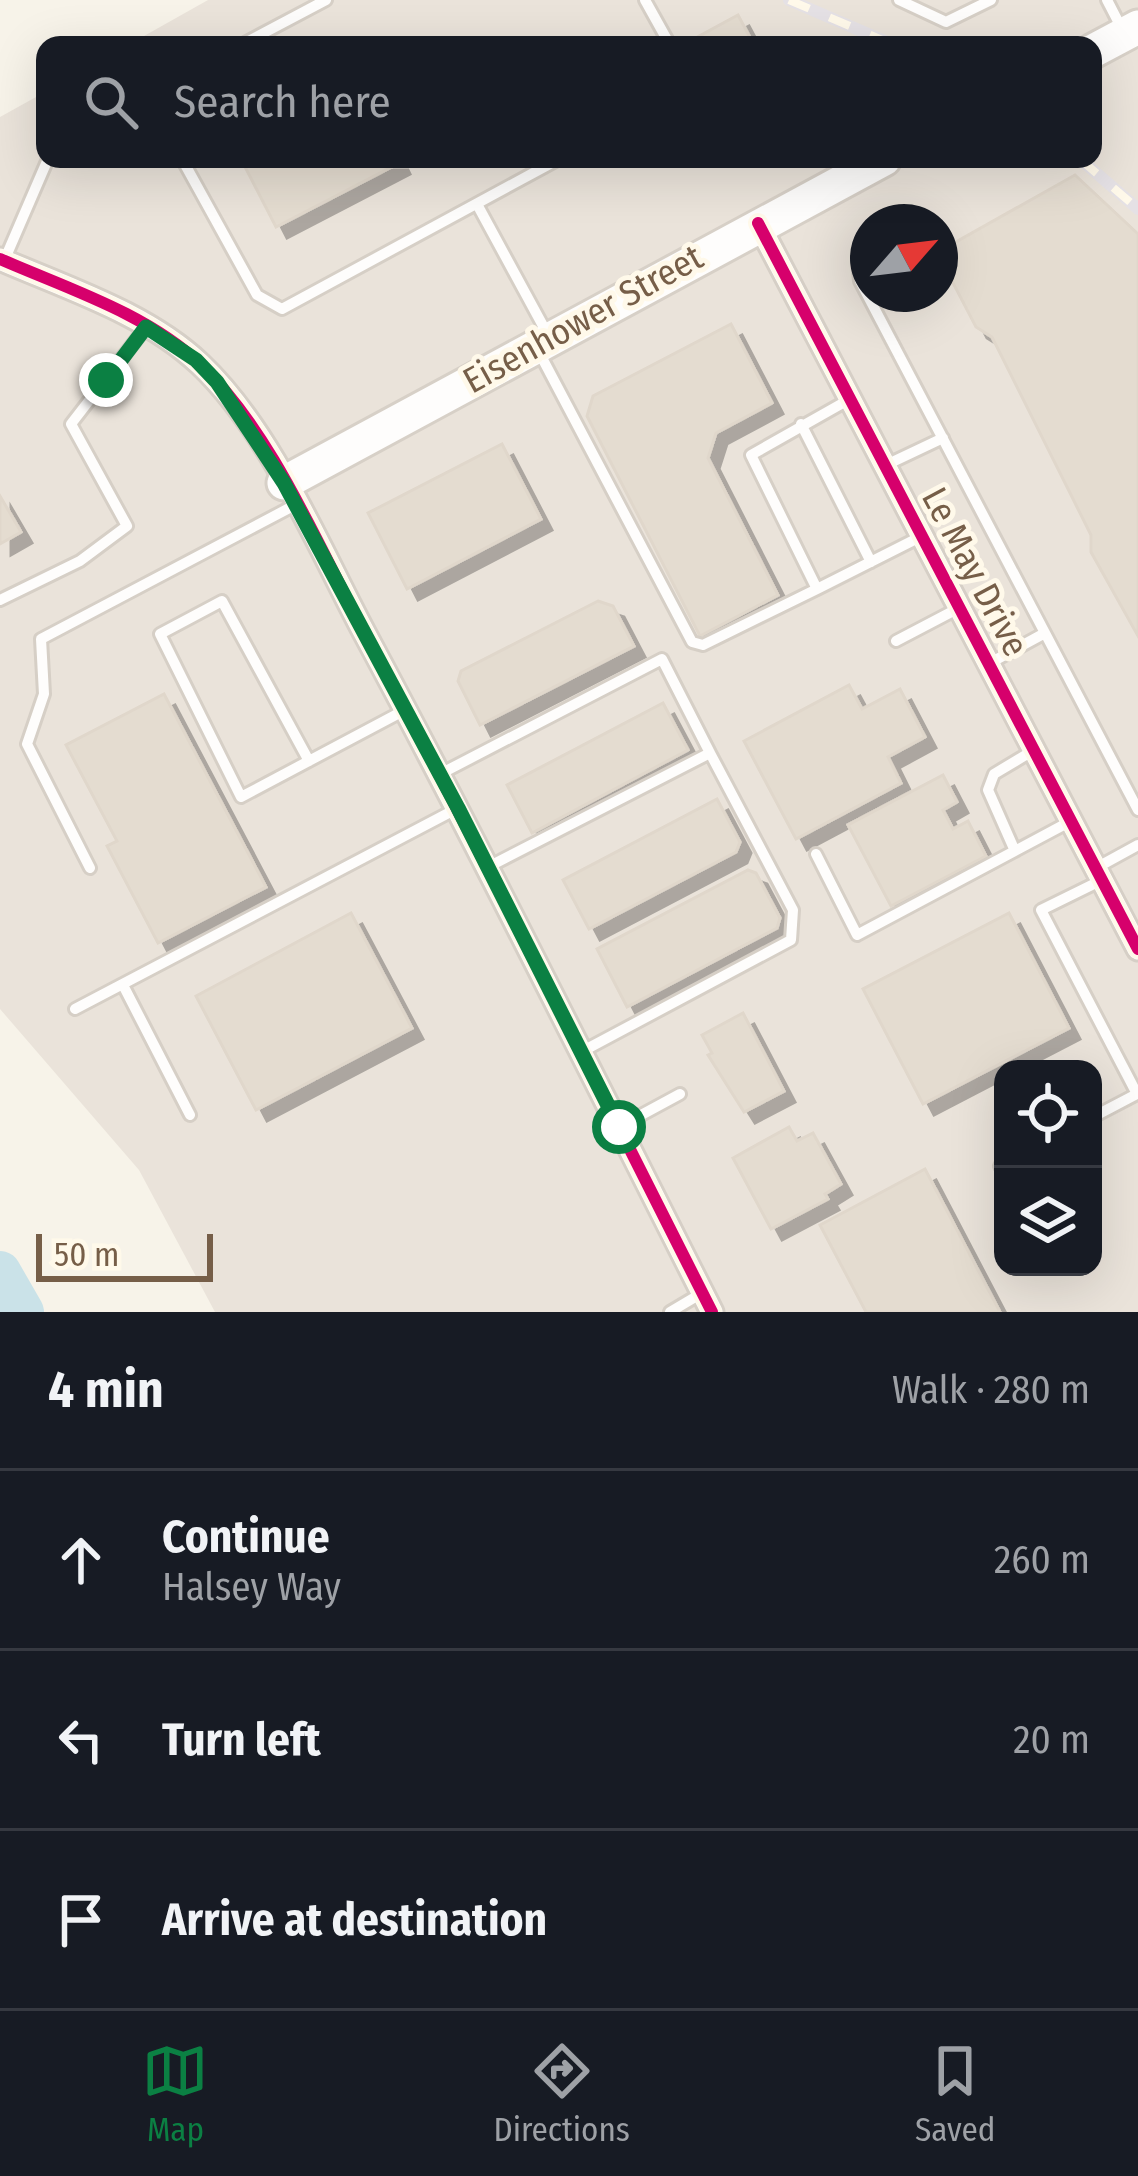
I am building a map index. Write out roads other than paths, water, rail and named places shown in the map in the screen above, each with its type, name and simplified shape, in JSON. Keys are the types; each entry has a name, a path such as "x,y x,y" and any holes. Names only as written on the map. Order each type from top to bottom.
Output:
{"street":[{"path":"1102,46 1131,31"},
{"name":"Eisenhower Street","path":"290,494 542,342 867,168"},
{"name":"Le May Drive","path":"758,224 1138,949"},
{"path":"2,260 146,327 196,360 217,382 290,494 440,774 707,1302"}],"lane":[{"path":"258,36 326,0"},
{"path":"645,0 665,36"},
{"path":"899,0 946,22 991,0"},
{"path":"1107,0 1131,31"},
{"path":"2,260 44,168"},
{"path":"187,168 257,295 282,309 543,168"},
{"path":"478,206 692,642 703,645 922,536"},
{"path":"876,312 1138,810"},
{"path":"0,601 80,561 127,526 71,424 146,327"},
{"path":"817,589 752,464 754,448 850,398"},
{"path":"801,424 871,562"},
{"path":"885,466 943,438"},
{"path":"90,868 27,744 44,694 41,639 290,494"},
{"path":"308,761 221,601 160,634 242,797 405,710"},
{"path":"896,641 959,608"},
{"path":"989,663 1045,633"},
{"path":"440,774 662,659 793,910 790,940 581,1052"},
{"path":"1015,851 988,790 994,774 1034,750"},
{"path":"488,867 710,753"},
{"path":"75,1009 458,808"},
{"path":"816,854 857,935 1071,821"},
{"path":"1102,1112 1137,1094 1041,910 1138,845"},
{"path":"123,985 190,1115"},
{"path":"619,1127 680,1094"},
{"path":"670,1312 707,1302"}],"waterway":[{"path":"0,1272 23,1312"}],"railway":[{"path":"789,0 873,36"},
{"path":"1090,168 1138,209"}]}
